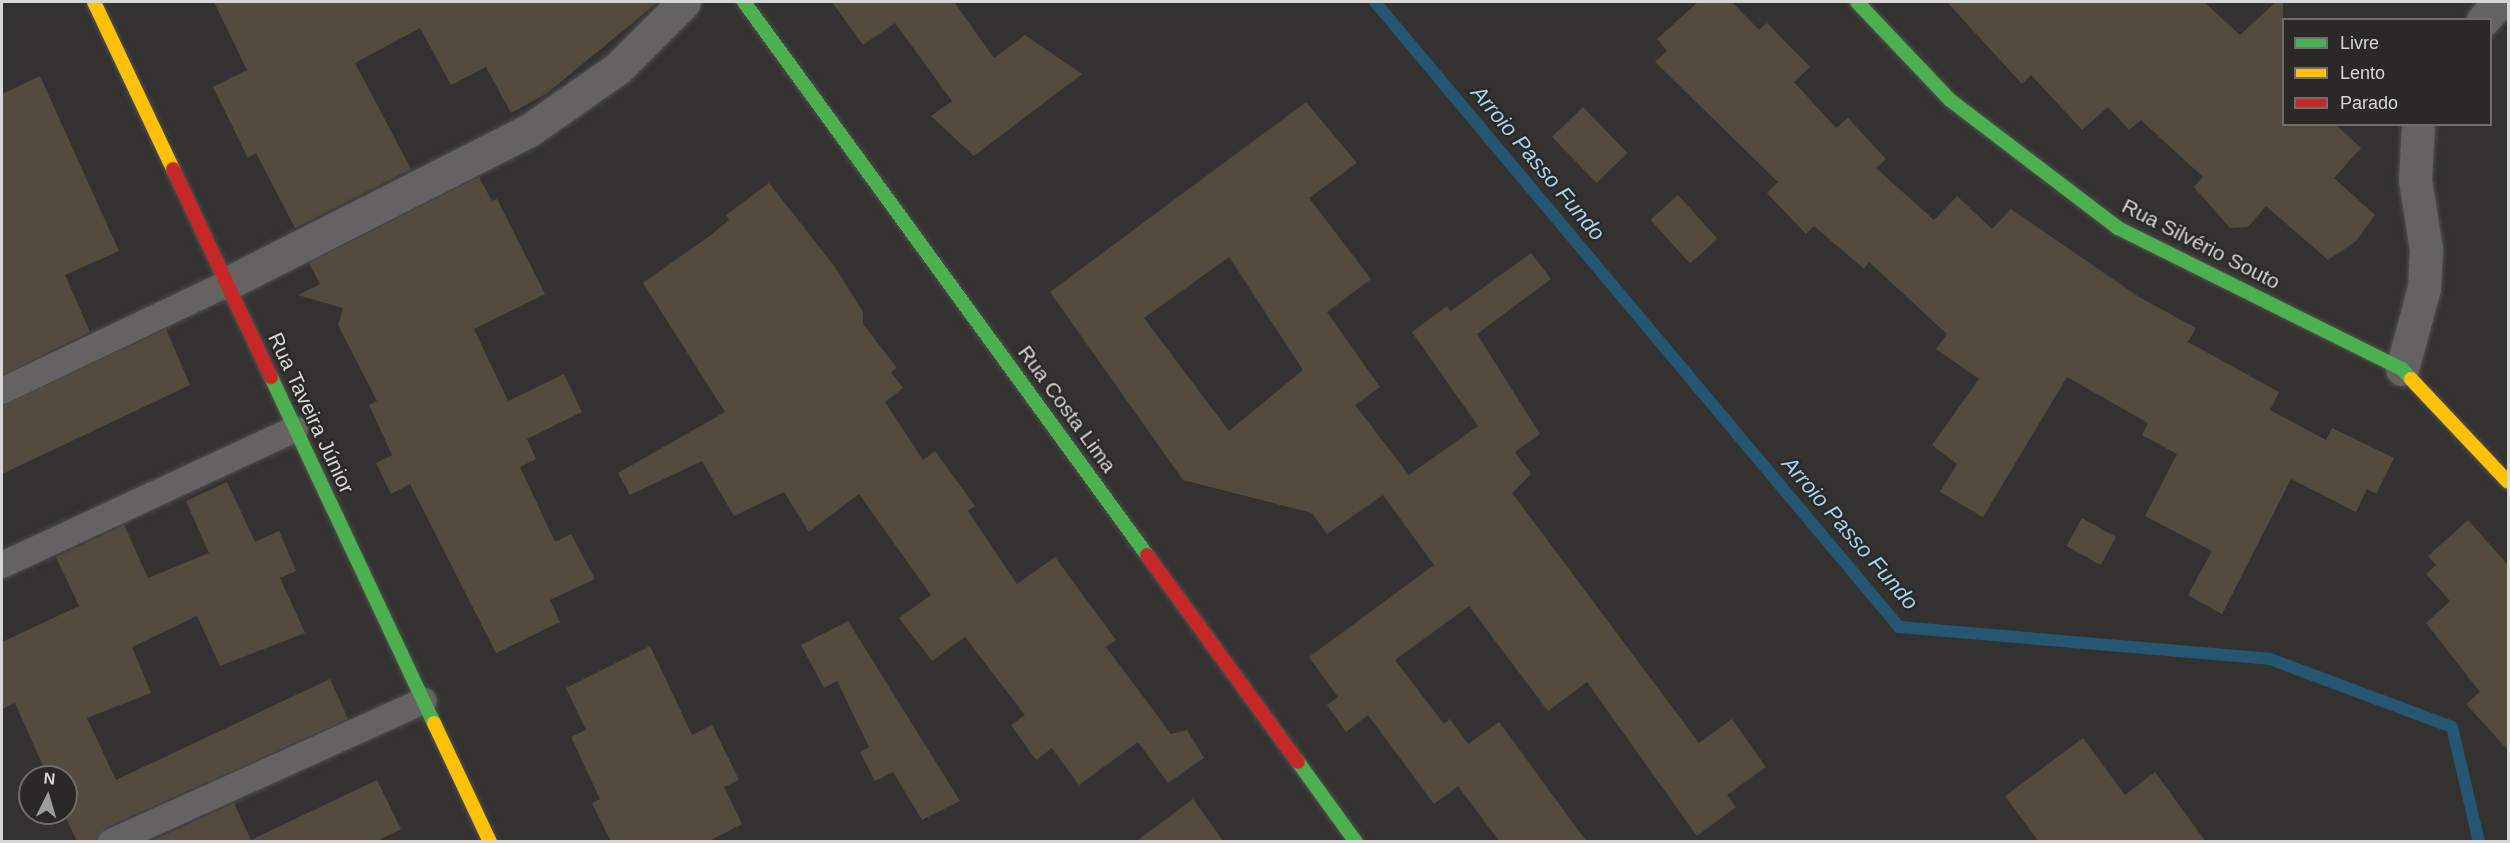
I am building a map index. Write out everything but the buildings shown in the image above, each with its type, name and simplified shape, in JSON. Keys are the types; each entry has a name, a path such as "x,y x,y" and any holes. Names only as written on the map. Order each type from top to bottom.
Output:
{"street":[{"name":"Rua Taveira Júnior","path":"94,2 490,842"},
{"path":"228,283 528,131 618,68 684,2"},
{"name":"Rua Costa Lima","path":"744,2 1356,842"},
{"name":"Rua Silvério Souto","path":"1857,2 1950,100 2118,228 2402,369 2508,482"},
{"path":"2485,18 2499,2"},
{"path":"2402,369 2424,288 2426,249 2415,180 2418,126"}],"lane":[{"path":"2,392 228,283"},
{"path":"2,565 295,429"},
{"path":"111,842 424,701"}],"waterway":[{"name":"Arroio Passo Fundo","path":"1375,2 1899,627 2270,659 2452,727 2479,842"}],"traffic: fast":[{"path":"744,2 1147,555"},
{"path":"1857,2 1950,100 2118,228 2402,369 2411,379"},
{"path":"271,377 434,723"},
{"path":"1298,762 1356,842"}],"traffic: slow":[{"path":"94,2 173,169"},
{"path":"2411,379 2508,482"},
{"path":"434,723 490,842"}],"traffic: jam":[{"path":"173,169 271,377"},
{"path":"1147,555 1298,762"}]}
